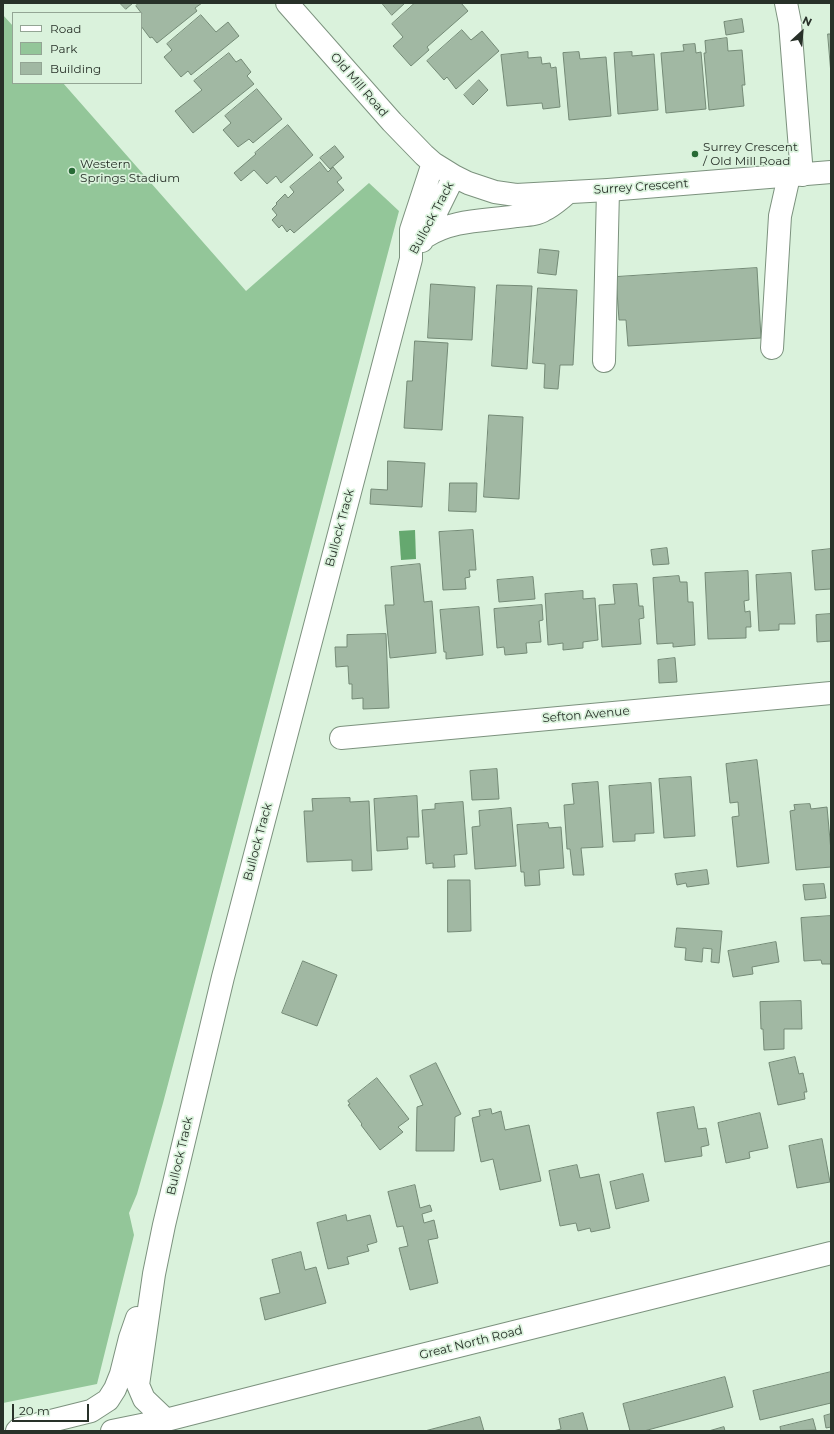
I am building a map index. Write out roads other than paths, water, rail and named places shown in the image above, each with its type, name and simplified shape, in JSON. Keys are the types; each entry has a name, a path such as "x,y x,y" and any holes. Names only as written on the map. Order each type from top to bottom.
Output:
{"main road":[{"name":"Old Mill Road","path":"287,3 392,122 433,163 454,176"},
{"path":"772,348 780,216 795,175 790,23 786,3"},
{"name":"Bullock Track","path":"169,1426 144,1399 138,1385 154,1274 164,1225 223,977 411,259 411,230 433,163"},
{"name":"Surrey Crescent","path":"454,176 468,183 495,192 516,195 608,190 831,172"},
{"name":"Bullock Track","path":"411,259 425,237 454,176"},
{"path":"604,361 608,190"},
{"path":"425,237 450,225 464,222 499,219 544,211 569,192"},
{"name":"Sefton Avenue","path":"341,738 831,693"},
{"name":"Great North Road","path":"112,1431 169,1426 324,1379 831,1253"},
{"path":"17,1431 19,1429 90,1411 108,1400 117,1384 130,1338 154,1274"}],"place":[{"name":"Surrey Crescent / Old Mill Road","path":"695,154"},
{"name":"Western Springs Stadium","path":"72,171"}]}
